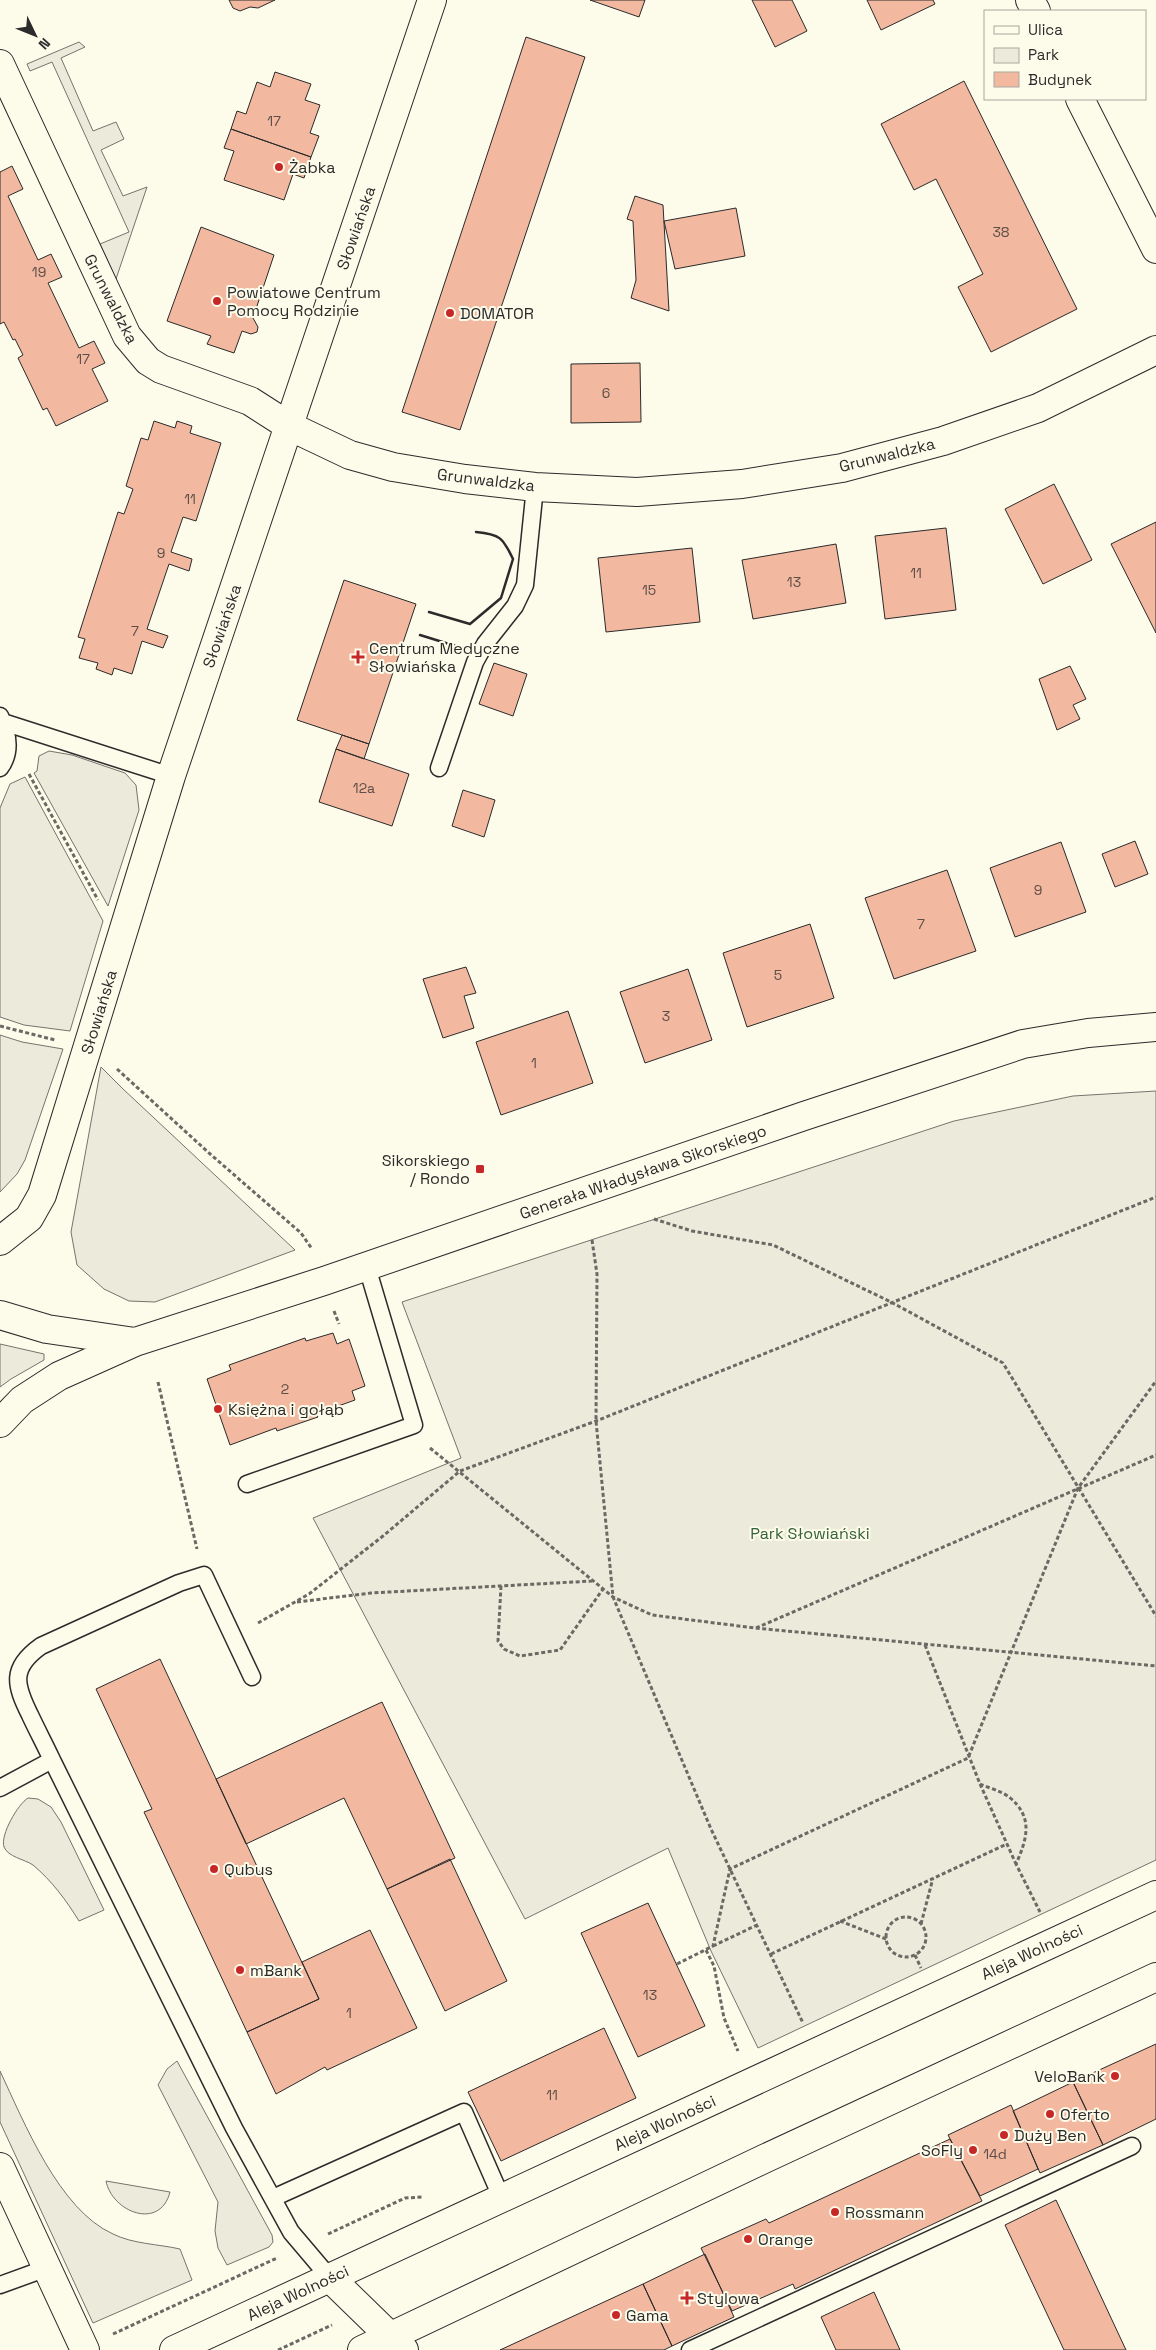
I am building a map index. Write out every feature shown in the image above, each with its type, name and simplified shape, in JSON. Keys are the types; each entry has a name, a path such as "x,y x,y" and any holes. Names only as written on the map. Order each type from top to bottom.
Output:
{"street":[{"name":"Słowiańska","path":"0,1241 29,1218 42,1195 172,776 432,0"},
{"name":"Grunwaldzka","path":"0,64 127,336 137,350 161,369 250,401 289,426 350,455 393,467 465,479 536,487 637,492 742,484 842,468 943,441 1038,408 1156,350"},
{"path":"1081,100 1156,249"},
{"name":"Generała Władysława Sikorskiego","path":"0,1423 22,1400 59,1376 135,1342 367,1267 804,1116 1023,1044 1088,1033 1156,1027"},
{"name":"Generała Władysława Sikorskiego","path":"0,1315 47,1329 135,1342"},
{"name":"Aleja Wolności","path":"174,2350 1156,1895"},
{"path":"362,2350 398,2343 766,2158 1156,1978"},
{"path":"0,2168 84,2349"},
{"path":"330,2278 398,2343"}],"lane":[{"path":"439,768 474,662 485,644 515,606 525,585 536,487"},
{"path":"1,719 172,776"},
{"path":"0,768 6,757 8,740 1,719"},
{"path":"247,1484 414,1425 367,1267"},
{"path":"252,1677 204,1575 179,1583 41,1646 27,1656 19,1668 18,1692 234,2128 291,2232 330,2278"},
{"path":"0,1788 52,1760"},
{"path":"274,2198 464,2112 502,2199"},
{"path":"690,2350 1132,2146"},
{"path":"0,2284 47,2268"}],"path":[{"path":"27,770 120,941"},
{"path":"0,1026 44,1037"},
{"path":"111,1063 188,1135 301,1232 314,1252 339,1324"},
{"path":"232,1634 273,1616 309,1594 383,1536 460,1471 596,1421 1156,1197"},
{"path":"654,1219 692,1231 773,1245 891,1302 1003,1363 1156,1616"},
{"path":"592,1240 597,1274 596,1421 613,1597 730,1869 805,2026"},
{"path":"730,1869 968,1758 1078,1488 1156,1381"},
{"path":"158,1382 204,1575"},
{"path":"414,1425 431,1449 613,1597 652,1615 755,1628 1156,1666"},
{"path":"755,1628 1156,1455"},
{"path":"294,1602 371,1592 593,1581"},
{"path":"501,1586 498,1641 504,1649 520,1656 560,1650 603,1589"},
{"path":"925,1644 968,1758 1041,1915"},
{"path":"980,1784 1009,1796 1026,1816 1026,1841 1016,1864"},
{"path":"771,1954 1007,1844"},
{"path":"713,1946 730,1869"},
{"path":"921,1924 910,1918 898,1919 888,1927 886,1939 891,1951 908,1957 915,1955 923,1947 925,1935 921,1924 933,1878"},
{"path":"840,1921 886,1939"},
{"path":"677,1964 757,1925"},
{"path":"706,1950 714,1966 724,2018 740,2056"},
{"path":"915,1955 922,1970"},
{"path":"84,2349 405,2198 432,2196"},
{"path":"278,2350 362,2310"}],"green space":[{"path":"79,42 85,47 61,58 93,131 116,122 124,139 101,150 123,196 147,187 116,279 100,244 129,232 52,62 30,71 27,64"},
{"path":"49,751 72,755 125,773 136,785 139,810 108,906 34,773 37,771 39,756"},
{"path":"25,777 103,921 70,1031 24,1025 0,1017 0,808 10,784"},
{"path":"0,1035 22,1042 63,1049 25,1160 17,1174 0,1192"},
{"path":"101,1067 295,1250 155,1302 129,1301 104,1289 77,1265 71,1232"},
{"name":"Park Słowiański","path":"1156,1091 1156,1860 758,2048 711,1951 668,1848 525,1919 313,1518 461,1458 402,1302 954,1121 1073,1096"},
{"path":"0,1344 44,1354 44,1360 0,1387"},
{"path":"28,1798 38,1799 51,1807 61,1822 104,1910 79,1921 58,1891 40,1871 6,1850 3,1842 7,1828 19,1806"},
{"path":"177,2061 272,2235 273,2242 269,2247 227,2265 218,2248 215,2231 218,2202 158,2085 167,2069"},
{"path":"0,2071 45,2163 76,2206 94,2222 113,2234 137,2242 180,2249 192,2280 93,2323 0,2122"},
{"path":"106,2181 170,2192 165,2204 157,2211 147,2214 136,2213 117,2201 110,2192"}],"building":[{"path":"229,0 275,0 258,8 250,7 240,11 233,8"},
{"path":"590,0 645,0 639,17"},
{"path":"752,0 792,0 807,31 775,47"},
{"path":"867,0 933,0 935,4 881,30"},
{"path":"526,37 585,57 460,430 402,412"},
{"path":"275,72 311,84 305,100 320,105 310,133 319,136 311,157 231,129 237,111 246,114 257,82 270,87"},
{"path":"964,81 1077,309 991,352 958,287 983,274 936,179 914,190 881,124"},
{"path":"231,129 311,157 304,178 293,174 284,200 224,180 234,151 224,148"},
{"path":"12,166 23,189 8,196 38,260 51,254 62,277 48,283 79,348 94,341 105,363 92,369 108,401 56,426 47,408 43,410 18,358 23,355 15,339 13,340 4,322 0,324 0,172"},
{"path":"635,196 663,205 669,311 631,298 636,280 633,221 627,219"},
{"path":"736,208 745,256 675,269 664,221"},
{"name":"Powiatowe Centrum Pomocy Rodzinie","path":"201,227 274,255 253,318 258,327 257,332 251,334 242,331 234,353 207,344 211,336 167,321"},
{"path":"640,363 641,422 571,423 571,364"},
{"path":"154,421 175,428 177,421 192,426 190,433 221,443 196,521 183,517 171,552 192,559 189,571 169,564 147,629 168,636 163,648 142,641 132,674 114,668 112,675 96,669 98,663 79,658 85,639 78,637 118,512 124,514 133,489 126,486 141,438 148,440"},
{"path":"1054,484 1092,560 1043,584 1005,509"},
{"path":"1156,522 1156,633 1111,544"},
{"path":"946,528 956,610 885,619 875,536"},
{"path":"836,544 846,603 753,619 742,560"},
{"path":"692,548 700,622 606,632 598,558"},
{"name":"Centrum Medyczne Słowiańska","path":"344,580 416,604 369,744 297,720"},
{"path":"494,663 527,674 513,716 479,704"},
{"path":"1070,666 1086,699 1073,705 1080,719 1057,730 1039,679"},
{"path":"342,735 369,744 364,759 336,749"},
{"path":"336,749 409,774 392,826 319,802"},
{"path":"463,790 495,800 484,837 452,826"},
{"path":"1135,841 1148,874 1115,887 1102,854"},
{"path":"1061,842 1086,912 1015,937 990,868"},
{"path":"947,870 976,951 894,979 865,898"},
{"path":"810,924 834,998 747,1027 723,953"},
{"path":"466,967 476,993 464,996 474,1028 443,1038 423,979"},
{"path":"688,969 712,1040 645,1063 620,992"},
{"path":"568,1011 593,1083 501,1115 476,1042"},
{"path":"333,1333 337,1344 349,1339 365,1386 352,1391 355,1400 316,1414 318,1417 277,1431 276,1428 230,1445 207,1379 231,1370 229,1365 305,1338 306,1341"},
{"name":"Qubus","path":"160,1659 319,1999 247,2032 144,1812 152,1809 96,1689"},
{"path":"382,1702 455,1858 387,1889 344,1798 246,1844 216,1779"},
{"path":"450,1859 507,1981 445,2011 387,1889"},
{"path":"648,1903 705,2026 638,2057 581,1933"},
{"path":"370,1930 417,2028 327,2070 325,2067 276,2094 247,2032 319,1999 302,1962"},
{"path":"604,2028 636,2098 501,2161 468,2092"},
{"path":"1156,2044 1156,2119 1103,2145 1073,2082"},
{"path":"1073,2082 1103,2145 1040,2173 1013,2111"},
{"path":"1011,2105 1038,2169 980,2196 948,2135"},
{"path":"950,2139 982,2201 795,2289 793,2284 732,2311 701,2248 766,2219 769,2223"},
{"path":"1056,2200 1126,2350 1064,2350 1005,2225"},
{"name":"Stylowa","path":"705,2254 734,2317 672,2346 643,2284"},
{"name":"Gama","path":"643,2284 672,2346 664,2350 500,2350"},
{"path":"874,2292 900,2350 836,2350 821,2317"}],"wall":[{"path":"429,612 470,624 501,598 513,559 500,538 476,532"},
{"path":"420,635 462,648"}],"place":[{"name":"Żabka","path":"279,167"},
{"name":"Powiatowe Centrum Pomocy Rodzinie","path":"217,301"},
{"name":"DOMATOR","path":"450,313"},
{"name":"Centrum Medyczne Słowiańska","path":"358,657"},
{"name":"Sikorskiego / Rondo","path":"480,1169"},
{"name":"Księżna i gołąb","path":"218,1409"},
{"name":"Qubus","path":"214,1869"},
{"name":"mBank","path":"240,1970"},
{"name":"VeloBank","path":"1115,2076"},
{"name":"Oferto","path":"1050,2114"},
{"name":"Duży Ben","path":"1004,2135"},
{"name":"SoFly","path":"973,2150"},
{"name":"Rossmann","path":"835,2212"},
{"name":"Orange","path":"748,2239"},
{"name":"Stylowa","path":"687,2298"},
{"name":"Gama","path":"616,2315"}]}
